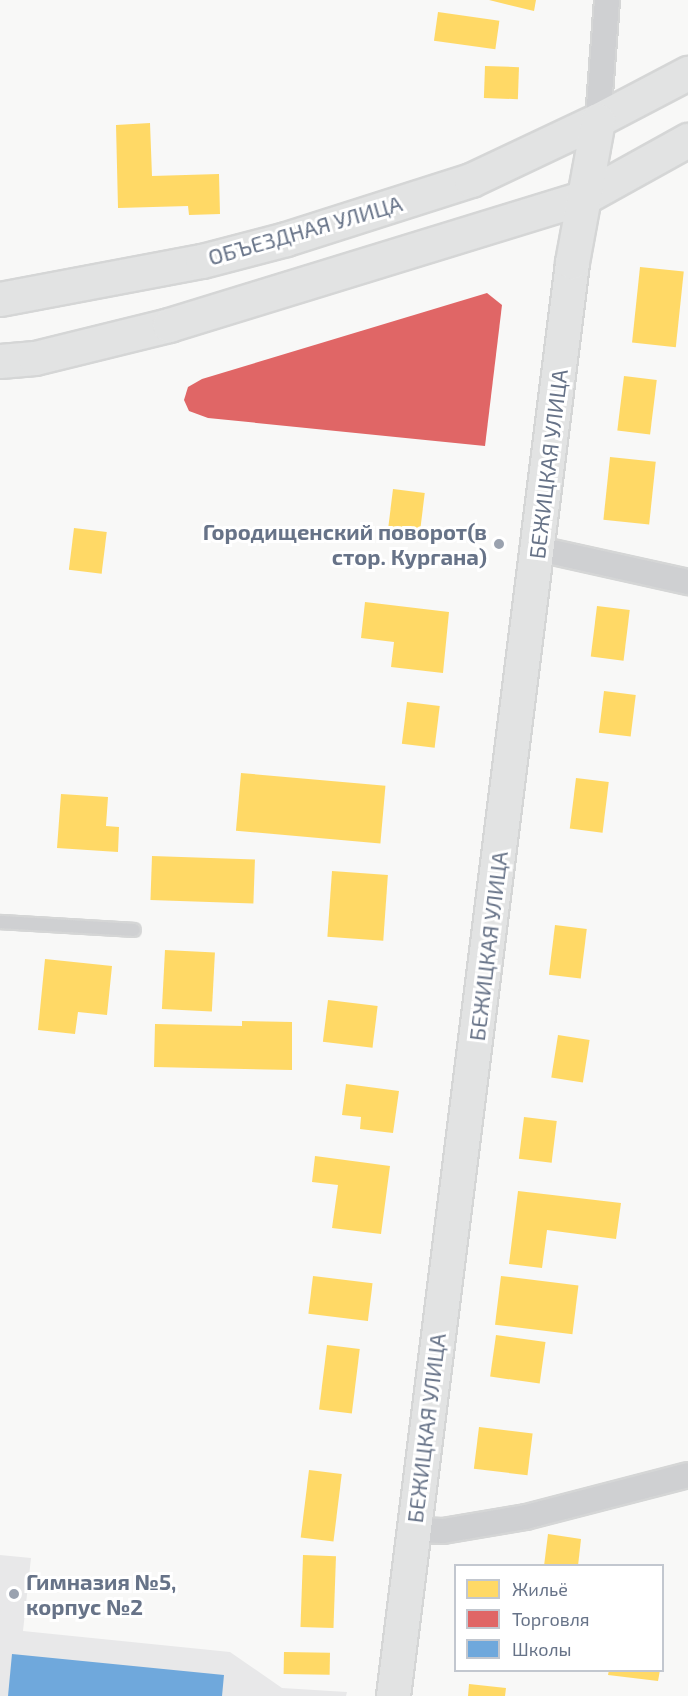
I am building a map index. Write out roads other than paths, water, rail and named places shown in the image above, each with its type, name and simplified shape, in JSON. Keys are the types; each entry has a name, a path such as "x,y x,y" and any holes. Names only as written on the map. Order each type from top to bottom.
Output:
{"main road":[{"path":"598,120 688,73"},
{"name":"БЕЖИЦКАЯ УЛИЦА","path":"393,1696 539,549 572,262 598,120"},
{"name":"ОБЪЕЗДНАЯ УЛИЦА","path":"0,299 112,281 286,239 471,180 598,120"},
{"path":"0,361 35,358 170,325 585,197 688,140"}],"street":[{"path":"598,120 607,0"},
{"path":"539,549 688,582"},
{"path":"413,1530 443,1531 526,1517 688,1475"}],"lane":[{"path":"0,922 134,930"}],"place":[{"name":"Городищенский поворот(в стор. Кургана)","path":"499,544"},
{"name":"Гимназия №5, корпус №2","path":"14,1594"}]}
